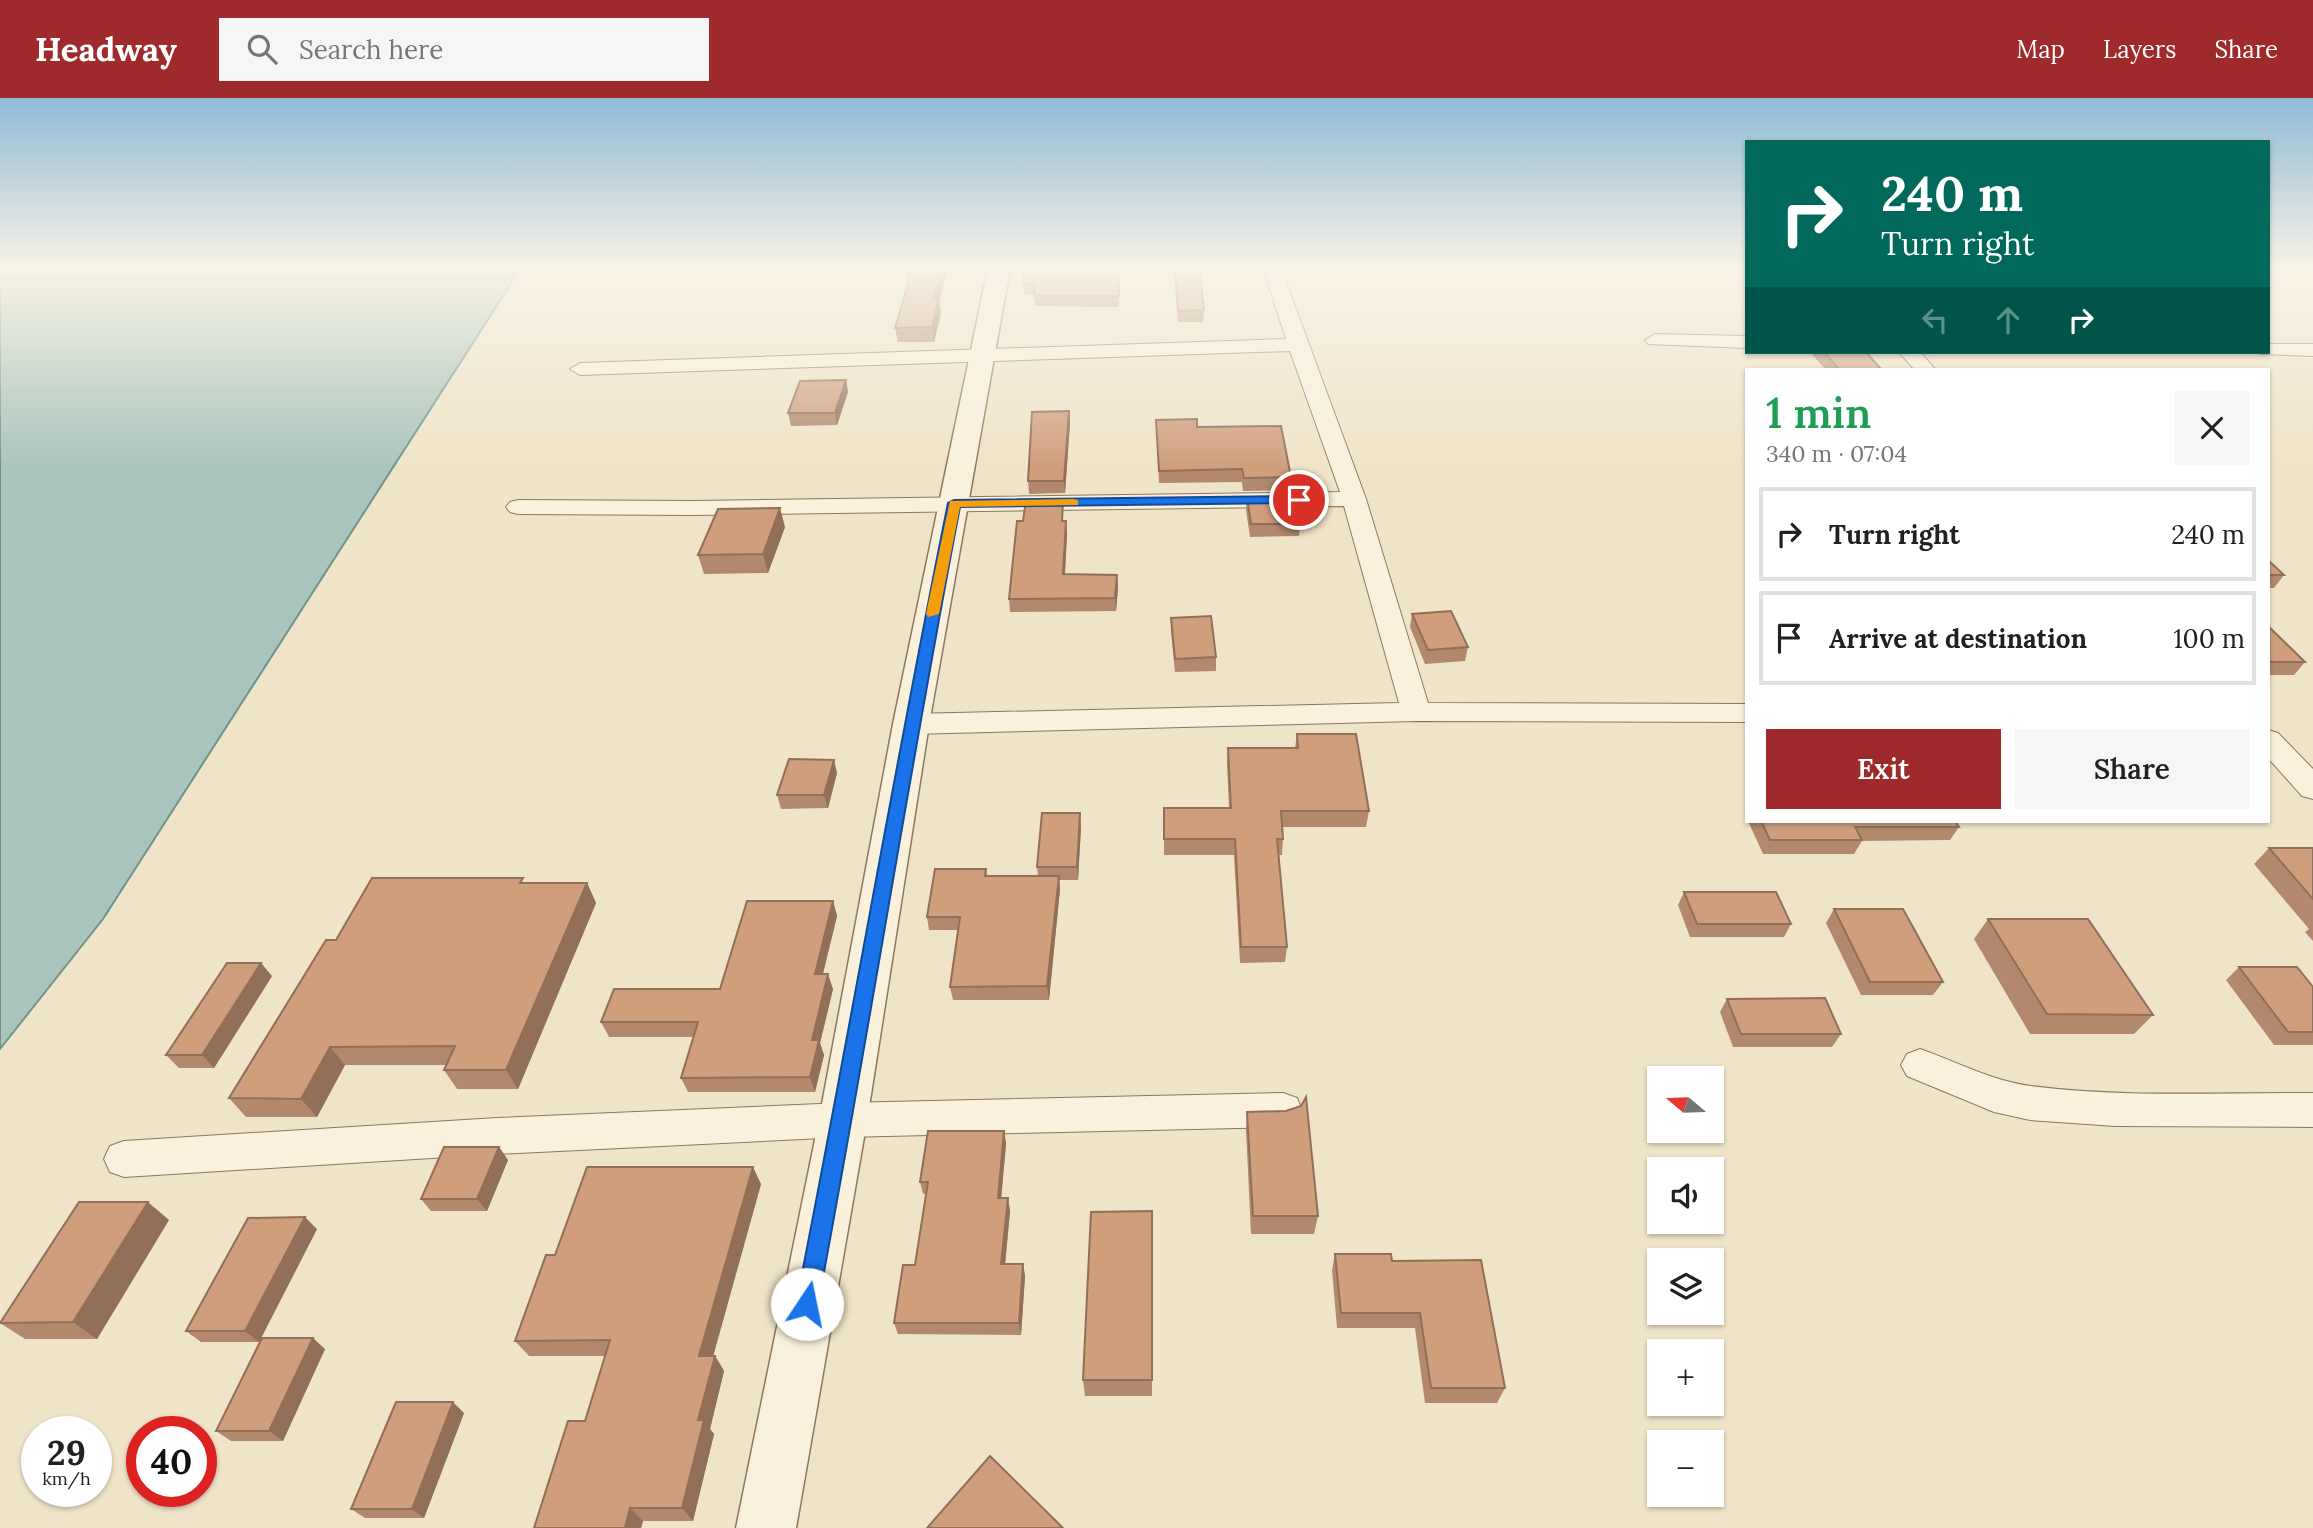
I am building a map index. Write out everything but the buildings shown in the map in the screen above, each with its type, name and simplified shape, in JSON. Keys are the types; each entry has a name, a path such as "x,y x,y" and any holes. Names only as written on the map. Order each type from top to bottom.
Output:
{"street":[{"path":"766,1528 843,1120 911,724 987,335"},
{"path":"1295,335 1354,499 1416,712"},
{"path":"1655,340 1745,342"},
{"path":"580,369 1298,345"},
{"path":"2270,350 2313,350"},
{"path":"1911,354 1924,368"},
{"path":"517,507 692,508 1354,499"},
{"path":"911,724 1416,712 1745,713"},
{"path":"2270,742 2313,788"},
{"path":"1920,1066 1994,1095 2030,1103 2115,1110 2313,1110"},
{"path":"124,1159 484,1137 843,1120 1283,1110"}],"water":[{"path":"0,335 478,335 103,919 0,1049"}],"slow traffic":[{"path":"932,614 954,503 1073,502"}],"route":[{"path":"807,1304 843,1120 911,724 954,503 1299,500"}]}
